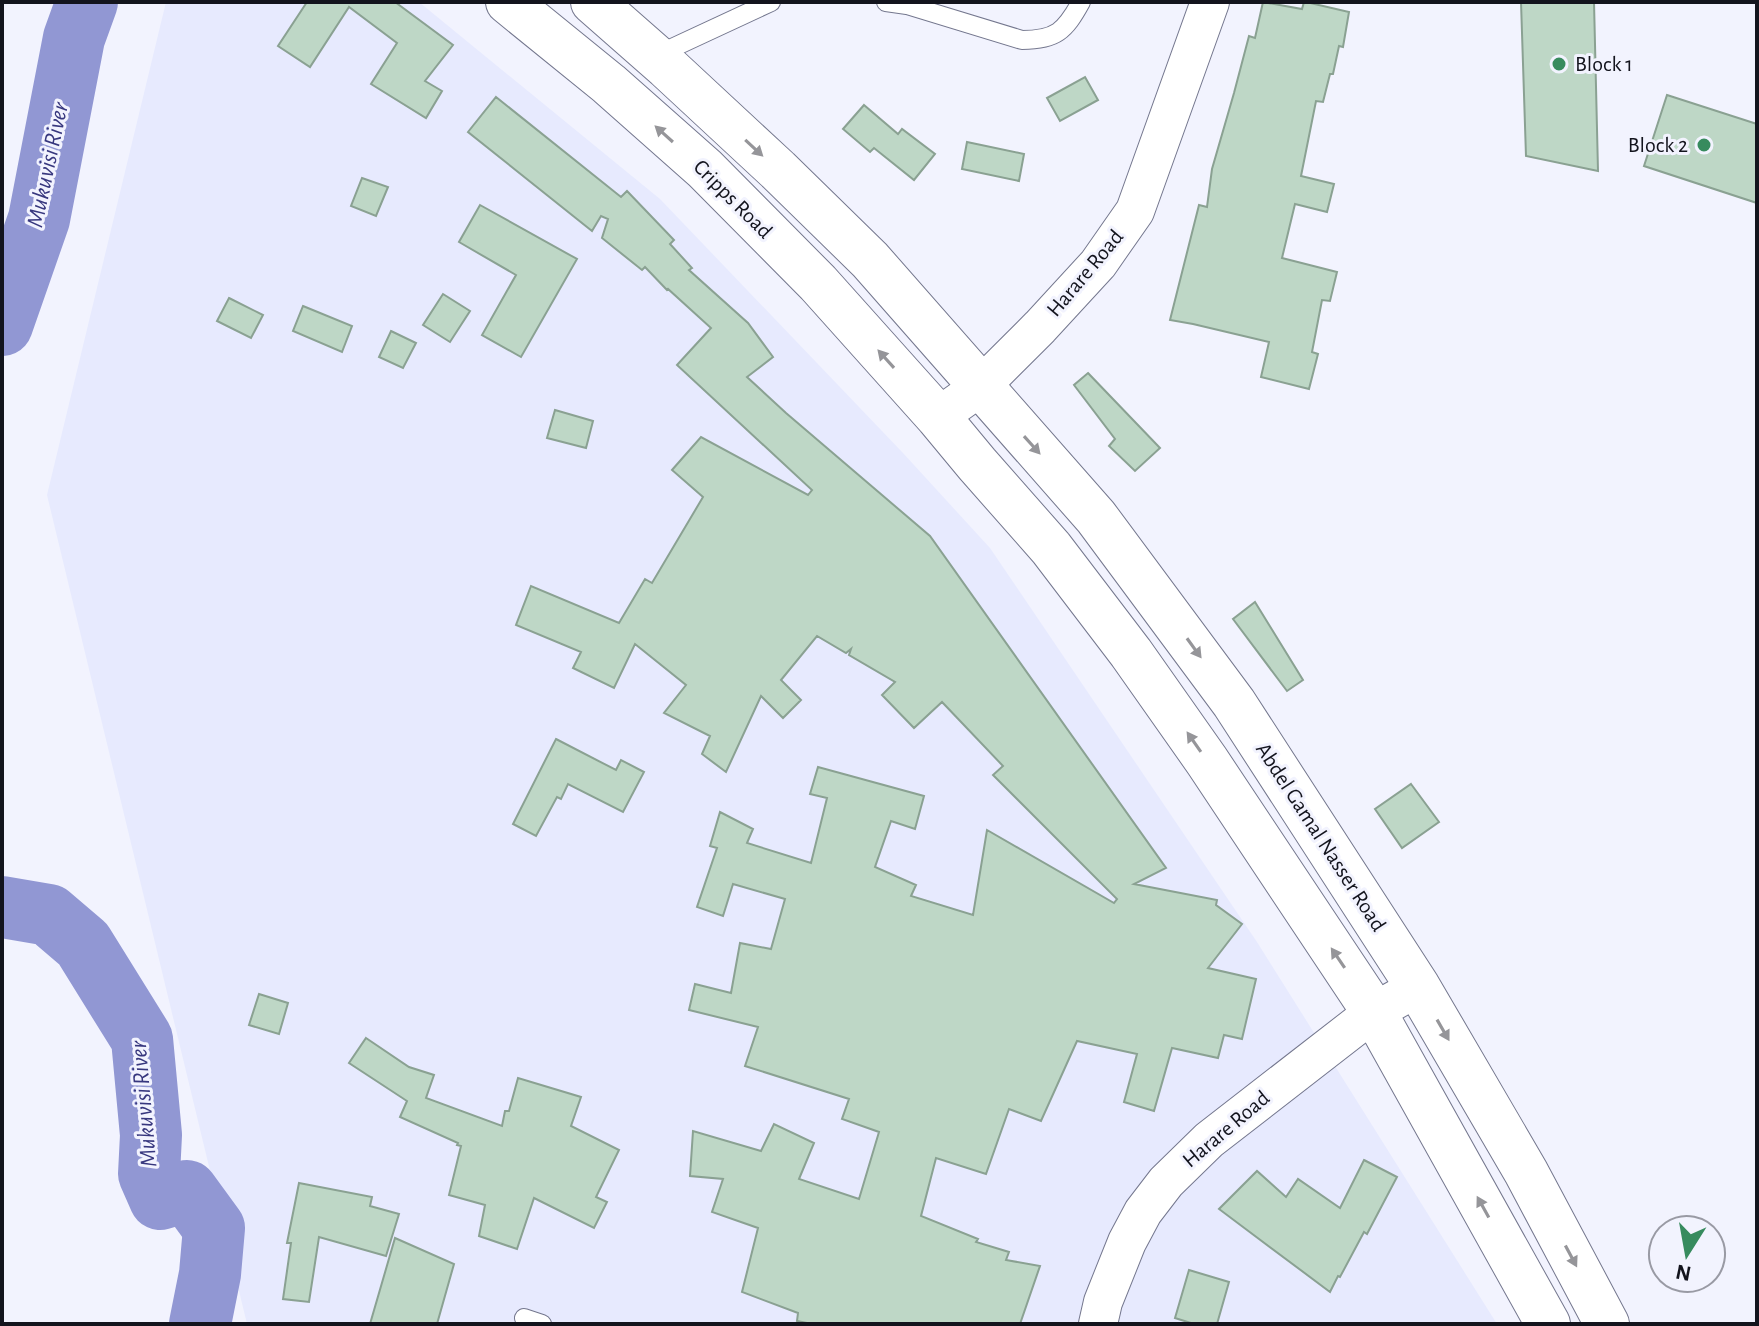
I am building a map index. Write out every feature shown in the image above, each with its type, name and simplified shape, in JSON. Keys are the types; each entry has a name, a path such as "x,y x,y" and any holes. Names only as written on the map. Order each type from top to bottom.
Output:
{"main road":[{"name":"Cripps Road","path":"508,2 609,84 705,169 818,283 938,417"},
{"path":"593,2 778,170 870,260 980,387"},
{"name":"Abdel Gamal Nasser Road","path":"980,387 1096,517 1234,703 1418,987 1526,1172 1607,1324"},
{"path":"938,417 1051,548 1131,653 1207,761 1374,1012 1548,1324"}],"street":[{"name":"Harare Road","path":"938,417 980,387 1040,327 1098,264 1135,211 1210,2"},
{"name":"Harare Road","path":"1098,1324 1103,1302 1127,1242 1143,1212 1166,1182 1209,1140 1374,1012 1418,987"}],"lane":[{"path":"654,56 771,2"},
{"path":"886,2 907,5 1022,40 1041,40 1053,36 1071,21 1081,2"},
{"path":"524,1318 542,1324"}],"shaded area":[{"path":"166,2 419,2 660,199 990,548 1257,942 1497,1324 247,1324 47,495"}],"building":[{"path":"307,2 395,2 453,45 425,81 442,91 426,118 371,84 397,43 349,7 310,67 278,46"},
{"path":"1263,2 1302,9 1306,2 1349,12 1343,47 1339,46 1323,102 1316,101 1301,176 1334,184 1327,212 1295,204 1282,258 1337,272 1330,301 1322,300 1312,352 1318,354 1309,389 1261,377 1269,342 1170,320 1199,205 1207,207 1212,169 1249,36 1255,38"},
{"name":"Block 1","path":"1521,2 1594,2 1598,171 1526,156"},
{"path":"1085,77 1098,100 1060,121 1047,98"},
{"name":"Block 2","path":"1667,95 1757,124 1757,203 1644,166"},
{"path":"496,97 621,197 627,191 674,240 670,244 692,268 689,270 748,323 773,357 747,377 930,536 1166,868 1134,884 1217,900 1216,905 1242,924 1208,968 1256,979 1242,1039 1224,1035 1218,1058 1172,1048 1154,1111 1124,1102 1137,1054 1077,1041 1041,1121 1009,1109 986,1174 936,1158 921,1216 978,1239 976,1242 1009,1252 1006,1260 1040,1266 1020,1324 812,1324 797,1321 798,1313 742,1292 758,1228 712,1212 723,1179 690,1176 693,1131 761,1151 774,1124 814,1143 799,1179 859,1199 879,1132 842,1119 849,1099 745,1066 758,1027 689,1010 695,984 731,993 740,943 771,949 785,899 733,884 723,916 697,907 717,848 710,846 720,812 753,829 747,843 811,863 827,798 810,794 818,767 924,796 915,829 891,821 875,867 916,885 911,896 973,915 987,830 1114,903 1117,899 993,775 1003,766 942,702 914,728 882,695 895,682 849,655 851,649 846,653 817,636 781,680 801,700 783,718 761,696 726,772 702,754 710,736 664,713 686,685 635,644 614,688 573,668 581,652 516,625 531,586 619,623 645,579 652,583 703,497 672,470 701,437 808,495 812,490 677,365 711,328 645,267 642,270 602,238 608,219 601,216 592,231 468,132"},
{"path":"864,105 898,134 902,129 935,154 914,180 874,148 870,152 843,129"},
{"path":"967,142 1024,154 1019,181 962,169"},
{"path":"362,178 388,187 376,216 351,206"},
{"path":"480,205 577,259 521,357 482,335 516,275 459,242"},
{"path":"443,294 470,311 450,342 423,325"},
{"path":"229,298 263,315 251,338 217,321"},
{"path":"303,306 352,326 342,352 293,331"},
{"path":"391,331 416,343 403,368 379,357"},
{"path":"1088,373 1160,448 1135,471 1109,446 1115,439 1074,385"},
{"path":"555,410 593,421 586,448 547,438"},
{"path":"1255,602 1303,680 1287,691 1233,619"},
{"path":"556,739 616,770 621,760 644,772 623,812 568,784 561,799 557,797 536,836 513,824"},
{"path":"1411,784 1439,822 1402,848 1375,809"},
{"path":"259,994 288,1003 279,1034 249,1025"},
{"path":"366,1038 409,1067 434,1075 426,1098 502,1126 518,1078 581,1097 571,1126 619,1150 596,1197 607,1202 594,1228 534,1198 517,1249 479,1236 485,1205 449,1195 461,1146 400,1117 407,1101 349,1063"},
{"path":"1364,1160 1397,1177 1367,1234 1364,1232 1330,1292 1219,1209 1257,1171 1286,1197 1298,1179 1340,1208"},
{"path":"299,1183 372,1197 370,1206 399,1214 386,1256 319,1237 309,1302 283,1299 291,1243 287,1243"},
{"path":"395,1238 454,1264 437,1324 370,1324"},
{"path":"1189,1270 1229,1282 1217,1324 1194,1324 1175,1318"}],"waterway":[{"name":"Mukuvisi River","path":"2,325 39,219 74,38 87,2"},
{"name":"Mukuvisi River","path":"2,907 49,915 83,944 142,1039 151,1135 149,1174 160,1199 187,1191 214,1228 210,1274 200,1324"}],"place":[{"name":"Block 1","path":"1559,64"},
{"name":"Block 2","path":"1704,145"}]}
